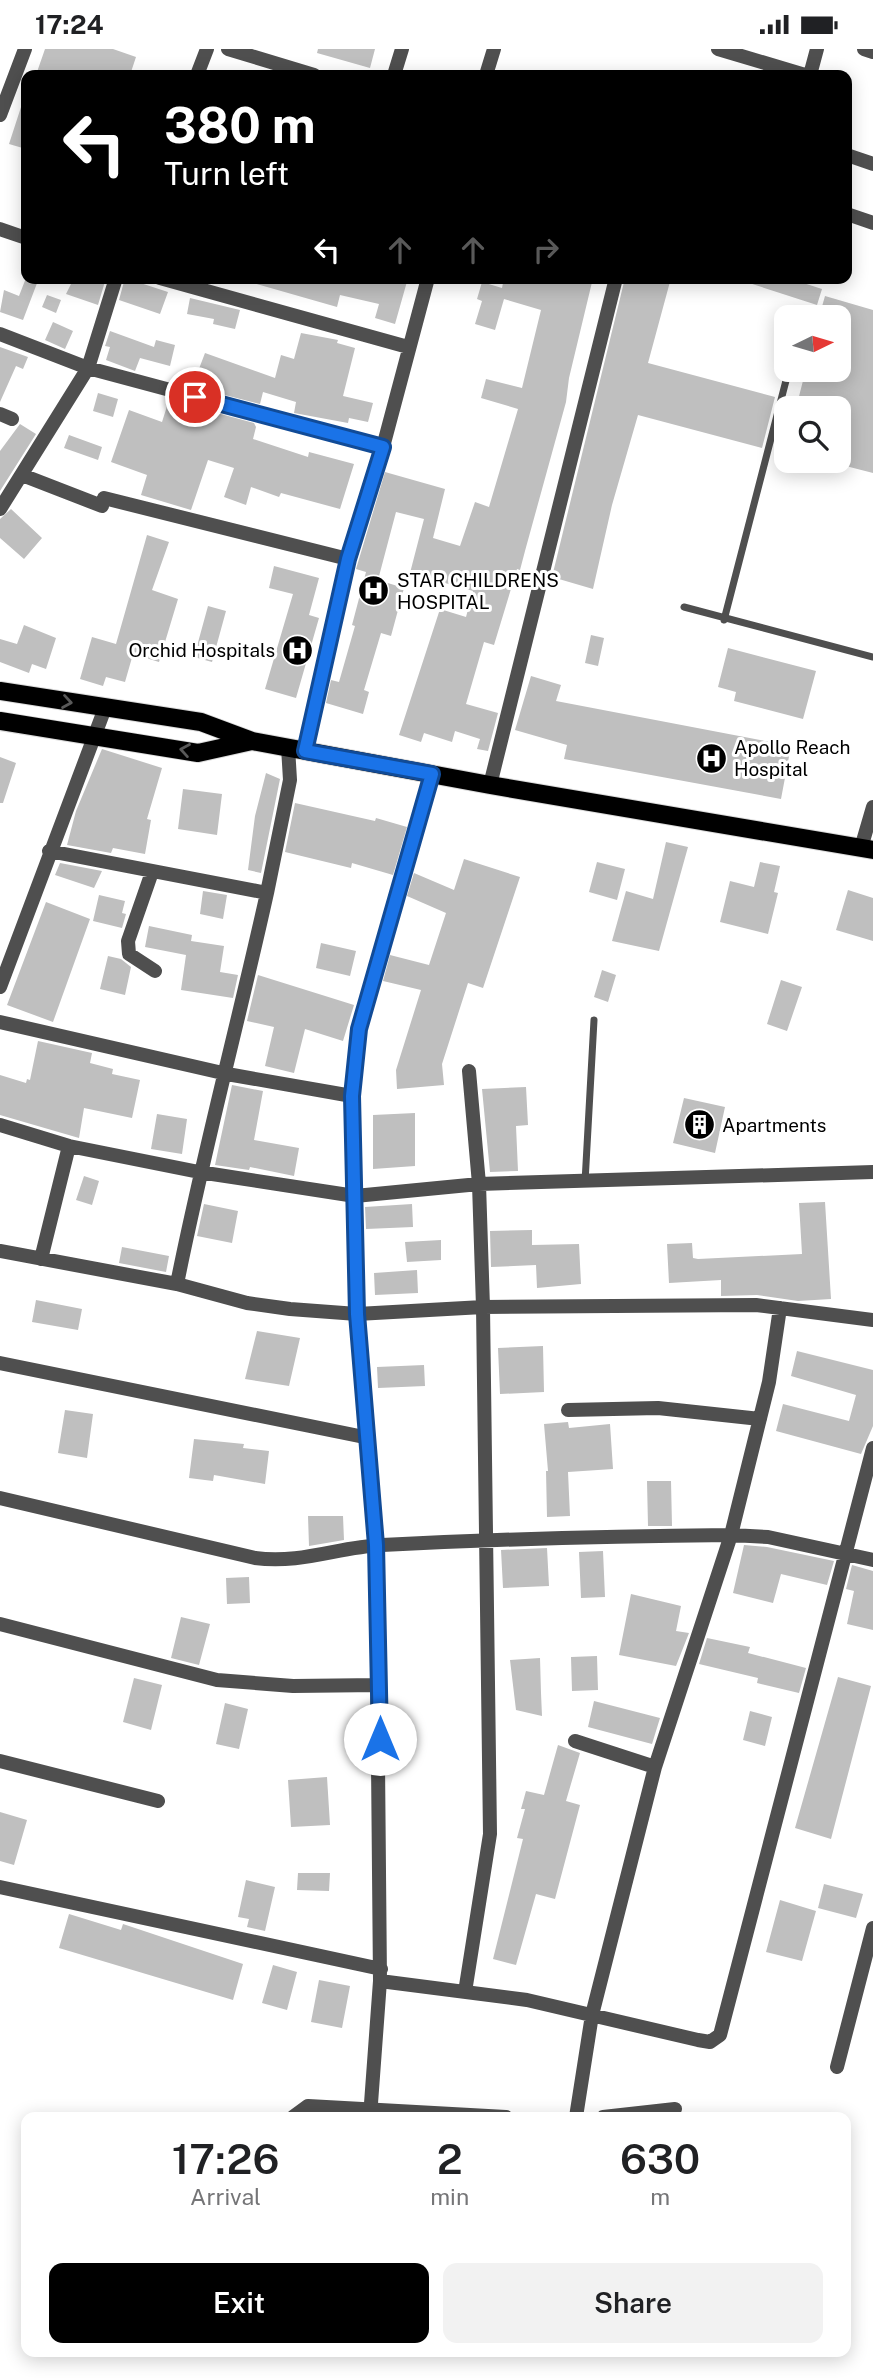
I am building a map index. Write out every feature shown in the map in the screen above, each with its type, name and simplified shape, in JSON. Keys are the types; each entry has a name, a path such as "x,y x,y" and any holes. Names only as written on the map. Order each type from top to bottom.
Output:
{"main road":[{"path":"0,691 201,722 252,741 490,785 867,849"},
{"path":"0,722 96,734 198,753 252,741"}],"street":[{"path":"0,115 25,49"},
{"path":"199,70 207,49"},
{"path":"228,49 297,70"},
{"path":"396,70 402,49"},
{"path":"488,70 494,49"},
{"path":"718,49 790,70"},
{"path":"809,70 817,49"},
{"path":"864,49 873,52"},
{"path":"852,157 873,164"},
{"path":"852,216 873,223"},
{"path":"0,229 21,236"},
{"path":"0,509 88,368 114,284"},
{"path":"182,284 408,347"},
{"path":"177,1284 200,1172 227,1074 297,749 426,284"},
{"path":"490,785 615,284"},
{"path":"0,334 88,368 383,447"},
{"path":"22,475 103,502 348,559"},
{"path":"0,987 105,708"},
{"path":"370,2112 380,1975 379,1685 376,1545 357,1314 352,1096 359,1029 432,774"},
{"path":"867,849 873,807"},
{"path":"49,851 267,893"},
{"path":"152,872 128,941 129,954 155,971"},
{"path":"0,1022 227,1074 352,1096"},
{"path":"465,1992 491,1833 489,1539 483,1307 479,1184 469,1071"},
{"path":"0,1125 69,1146 200,1172 355,1196 479,1184 873,1172"},
{"path":"41,1259 69,1146"},
{"path":"0,1251 177,1284 247,1303 357,1314 483,1307 675,1304 780,1308 873,1320"},
{"path":"577,2112 592,2015 655,1767 731,1535 760,1419 780,1308"},
{"path":"0,1363 369,1438"},
{"path":"568,1410 658,1408 760,1419"},
{"path":"0,1887 380,1975 465,1992 527,2000 710,2042 720,2035 873,1448"},
{"path":"0,1498 255,1558 282,1561 376,1545 489,1539 731,1535 768,1538 873,1560"},
{"path":"0,1624 217,1680 293,1686 379,1685"},
{"path":"575,1741 655,1767"},
{"path":"0,1761 158,1801"},
{"path":"837,2067 873,1928"},
{"path":"300,2112 308,2106 354,2112"},
{"path":"648,2112 675,2109"}],"lane":[{"path":"724,620 786,382"},
{"path":"684,607 724,620 873,657"},
{"path":"585,1182 594,1020"}],"building":[{"path":"45,49 113,49 136,57 132,70 38,70"},
{"path":"318,49 375,49 370,68 317,53"},
{"path":"21,107 21,148 9,144"},
{"path":"24,284 37,284 23,320 0,312 4,290 19,296"},
{"path":"71,284 104,284 98,305 66,294"},
{"path":"123,284 143,284 168,292 160,314 119,300"},
{"path":"257,284 406,284 395,324 375,318 379,304 340,295 337,307"},
{"path":"481,284 502,288 503,284 592,284 569,378 566,402 520,570 517,569 494,645 484,642 466,704 498,713 488,751 477,749 480,739 455,731 452,742 424,733 421,742 399,735 440,609 466,617 473,591 410,573 424,519 396,512 378,580 404,588 391,636 381,633 364,690 369,692 363,714 326,703 331,680 339,682 355,626 352,625 366,572 356,569 385,472 445,489 433,538 460,546 475,502 489,507 518,409 481,398 486,379 522,388 541,310 504,299 495,330 475,324 482,301 477,299"},
{"path":"624,284 669,284 648,363 774,397 774,401 762,448 638,415 612,505 593,589 552,577"},
{"path":"752,284 807,284 822,289 817,305"},
{"path":"47,295 61,300 56,313 42,307"},
{"path":"825,296 873,310 873,473 851,467 851,396 799,396 803,382 851,382 851,305 822,305"},
{"path":"190,298 240,310 235,329 213,324 214,319 187,314"},
{"path":"53,322 73,331 65,349 45,340"},
{"path":"110,331 154,347 156,340 175,345 170,366 140,358 135,371 106,360 110,347 105,346"},
{"path":"301,333 338,340 337,343 355,348 343,396 373,403 368,422 349,418 348,423 294,413 296,402 263,392 260,404 217,393 220,383 197,374 205,353 275,378 281,355 294,359"},
{"path":"0,347 28,357 23,369 16,366 0,402"},
{"path":"98,393 118,399 113,417 93,411"},
{"path":"169,400 254,423 256,427 253,439 308,457 309,452 354,464 340,509 281,493 279,497 251,487 246,505 224,497 234,468 208,460 191,510 141,495 147,475 111,462 129,410 162,422"},
{"path":"20,424 36,434 0,491 0,451"},
{"path":"69,435 102,447 98,460 64,448"},
{"path":"11,509 42,538 24,559 0,538 0,519"},
{"path":"147,535 169,542 152,590 178,599 159,662 133,654 125,682 106,677 103,686 80,679 92,637 116,644"},
{"path":"274,566 319,578 309,615 319,618 296,698 265,689 293,594 269,588"},
{"path":"208,606 226,611 212,662 194,657"},
{"path":"24,625 56,638 46,669 32,664 29,673 0,662 0,639 17,644"},
{"path":"591,635 604,638 598,666 585,663"},
{"path":"728,648 816,671 803,719 734,701 736,692 718,687"},
{"path":"531,676 561,685 556,701 791,746 781,799 564,759 567,745 515,730"},
{"path":"102,749 162,768 147,819 151,820 145,854 113,848 111,853 67,845 76,811"},
{"path":"0,757 16,763 3,803 0,803"},
{"path":"266,773 280,779 261,873 248,870 255,816"},
{"path":"183,789 222,794 217,835 178,829"},
{"path":"295,803 375,821 376,818 407,827 393,875 352,863 351,868 285,852"},
{"path":"666,842 688,847 659,951 612,941 626,891 653,899"},
{"path":"464,859 520,877 483,988 468,983 442,1064 444,1085 397,1089 396,1070 421,990 383,981 390,955 429,965 446,913 407,896 414,873 454,890"},
{"path":"597,862 625,869 617,900 589,892"},
{"path":"760,862 780,866 774,892 778,893 768,934 720,922 730,881 754,887"},
{"path":"60,863 102,871 94,888 55,875"},
{"path":"848,890 873,898 873,941 836,930"},
{"path":"203,891 227,895 223,919 200,914"},
{"path":"99,895 125,901 122,913 126,914 122,928 93,921"},
{"path":"46,902 90,919 53,1022 7,1005"},
{"path":"149,926 192,935 191,941 224,946 220,972 238,975 233,998 181,990 186,955 145,947"},
{"path":"321,943 356,951 350,976 316,968"},
{"path":"108,956 121,959 131,967 125,995 100,989"},
{"path":"602,970 616,975 608,1002 594,997"},
{"path":"258,975 354,1005 343,1041 305,1029 294,1073 265,1066 274,1027 247,1021"},
{"path":"781,980 802,987 787,1031 767,1024"},
{"path":"38,1041 92,1053 90,1063 113,1069 112,1074 140,1080 132,1118 84,1108 79,1138 0,1115 0,1075 26,1083 27,1079 30,1080"},
{"path":"232,1085 263,1091 254,1140 299,1148 294,1176 250,1167 249,1170 215,1165"},
{"path":"526,1087 528,1125 516,1126 518,1171 490,1172 482,1089"},
{"name":"Apartments","path":"684,1098 725,1107 715,1153 673,1143"},
{"path":"415,1113 415,1166 373,1169 373,1115"},
{"path":"157,1114 187,1119 182,1154 151,1149"},
{"path":"84,1176 99,1181 92,1205 76,1200"},
{"path":"825,1202 831,1299 798,1301 757,1295 721,1296 721,1280 669,1283 667,1244 692,1243 693,1258 698,1259 802,1254 799,1203"},
{"path":"204,1204 238,1211 232,1243 197,1236"},
{"path":"412,1204 413,1227 366,1229 365,1207"},
{"path":"532,1230 532,1245 579,1244 581,1284 537,1288 536,1265 491,1267 490,1231"},
{"path":"441,1240 441,1260 407,1262 405,1242"},
{"path":"122,1247 169,1256 166,1272 119,1263"},
{"path":"417,1270 418,1293 375,1295 374,1273"},
{"path":"36,1300 82,1309 78,1330 32,1322"},
{"path":"257,1331 300,1338 289,1386 245,1379"},
{"path":"543,1346 544,1392 500,1394 498,1348"},
{"path":"797,1351 873,1370 873,1426 861,1454 776,1431 783,1404 849,1421 856,1395 791,1376"},
{"path":"424,1365 425,1386 378,1388 377,1367"},
{"path":"65,1410 93,1414 87,1458 58,1453"},
{"path":"568,1422 569,1428 610,1424 613,1469 568,1472 570,1516 547,1517 548,1471 544,1424"},
{"path":"194,1439 244,1444 243,1448 269,1451 265,1484 214,1475 213,1481 189,1478"},
{"path":"647,1481 671,1481 672,1526 648,1526"},
{"path":"308,1516 343,1516 344,1540 309,1546"},
{"path":"744,1545 834,1561 827,1585 781,1574 773,1603 733,1593"},
{"path":"547,1548 549,1586 503,1588 501,1550"},
{"path":"603,1551 605,1597 581,1598 579,1552"},
{"path":"852,1565 873,1571 873,1630 847,1624 854,1591 846,1589"},
{"path":"249,1577 250,1603 227,1604 226,1578"},
{"path":"631,1594 681,1606 676,1631 689,1633 676,1666 619,1655"},
{"path":"181,1617 210,1624 199,1665 171,1658"},
{"path":"707,1638 750,1647 748,1653 806,1668 799,1693 757,1683 758,1678 699,1664"},
{"path":"597,1656 598,1690 572,1691 571,1657"},
{"path":"540,1658 542,1716 516,1710 510,1660"},
{"path":"838,1677 871,1686 831,1839 795,1828"},
{"path":"134,1678 162,1685 151,1730 123,1722"},
{"path":"594,1701 660,1718 652,1744 588,1727"},
{"path":"225,1703 248,1709 239,1749 216,1744"},
{"path":"750,1711 772,1717 765,1746 743,1740"},
{"path":"558,1745 580,1753 566,1801 580,1805 555,1899 536,1894 516,1965 493,1959 523,1839 517,1838 525,1809 521,1809 526,1791 544,1795"},
{"path":"327,1777 330,1825 291,1827 288,1780"},
{"path":"0,1812 27,1820 14,1865 0,1861"},
{"path":"298,1873 330,1873 329,1891 297,1890"},
{"path":"246,1880 275,1887 265,1931 247,1927 249,1919 238,1917"},
{"path":"824,1884 863,1894 856,1918 818,1908"},
{"path":"780,1900 816,1911 802,1961 766,1952"},
{"path":"69,1914 121,1930 123,1924 243,1964 233,2000 59,1948"},
{"path":"273,1965 297,1972 287,2010 262,2003"},
{"path":"319,1980 350,1986 342,2028 311,2022"}],"place":[{"name":"STAR CHILDRENS HOSPITAL","path":"374,591"},
{"name":"Orchid Hospitals","path":"298,650"},
{"name":"Apollo Reach Hospital","path":"711,758"},
{"name":"Apartments","path":"699,1125"}],"route":[{"path":"195,397 383,447 348,559 305,751 432,774 359,1029 352,1096 357,1314 376,1545 380,1739"}]}
